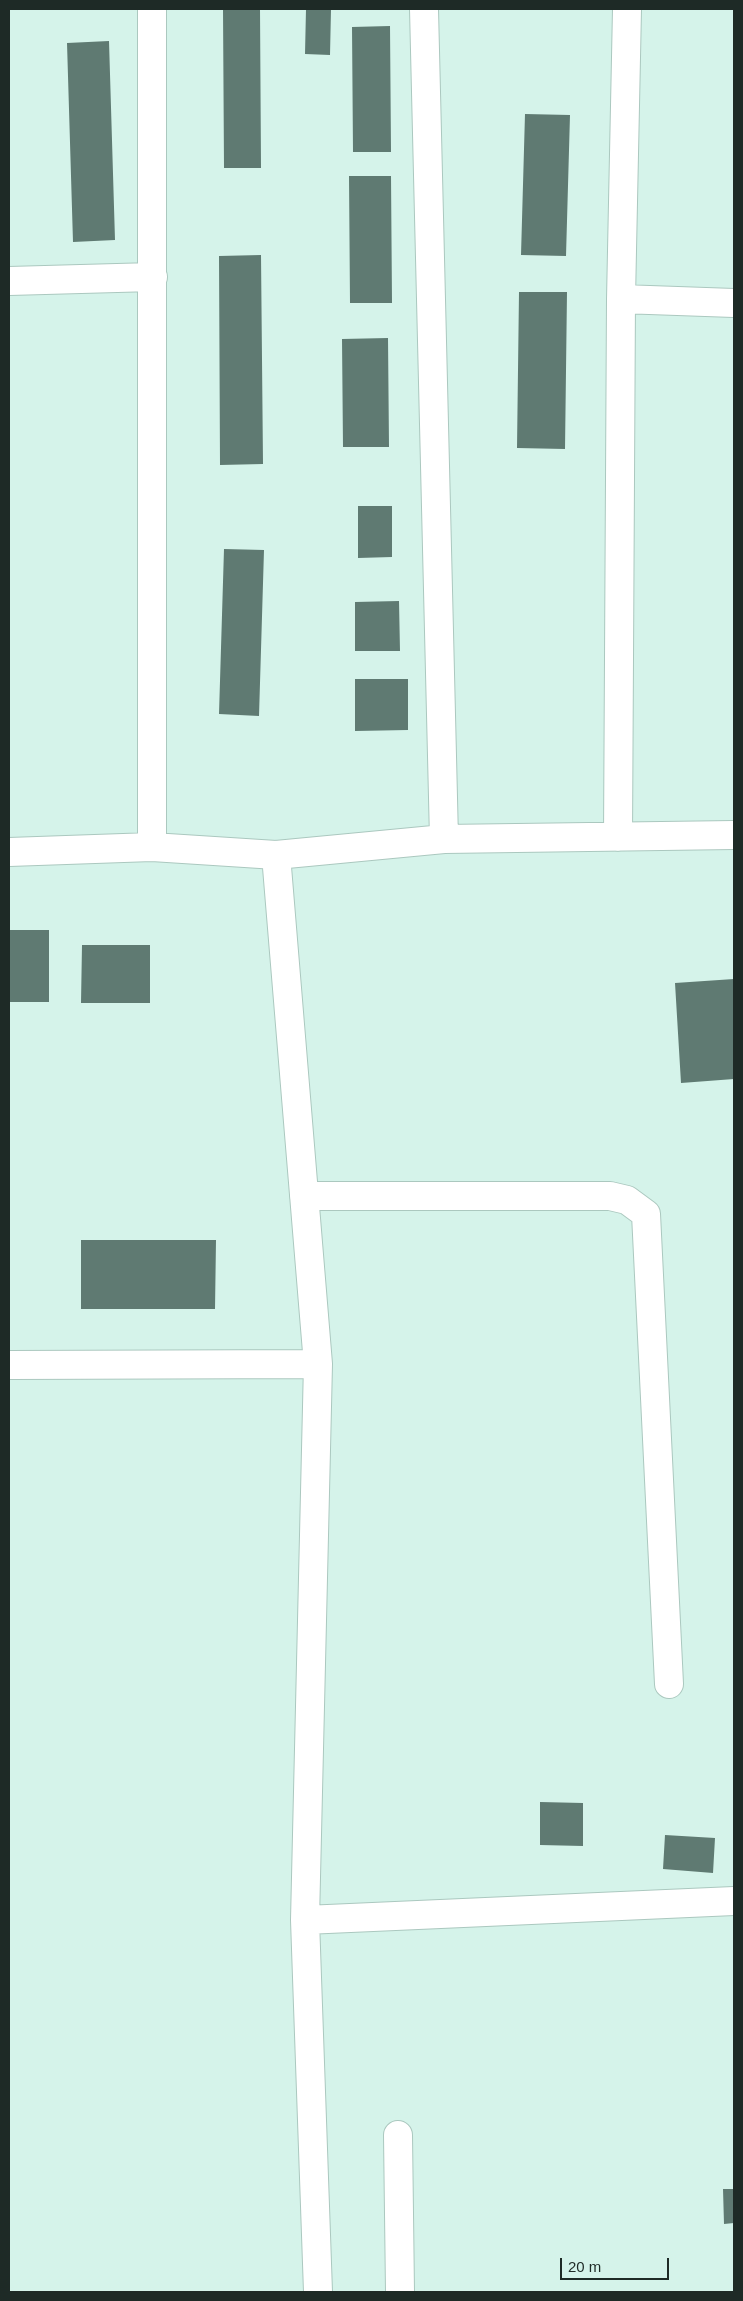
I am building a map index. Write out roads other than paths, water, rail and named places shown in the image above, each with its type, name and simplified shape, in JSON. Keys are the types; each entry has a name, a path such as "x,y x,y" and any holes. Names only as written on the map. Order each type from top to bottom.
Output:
{"street":[{"path":"152,9 152,847"},
{"path":"424,9 444,839"},
{"path":"618,837 621,299 627,9"},
{"path":"9,280 153,277"},
{"path":"621,299 734,303"},
{"path":"9,852 152,847 276,855 444,839 734,835"},
{"path":"276,855 318,1364 305,1920 318,2292"},
{"path":"304,1196 610,1196 627,1200 646,1214 669,1684"},
{"path":"9,1365 318,1364"},
{"path":"305,1920 734,1901"},
{"path":"398,2135 400,2292"}]}
